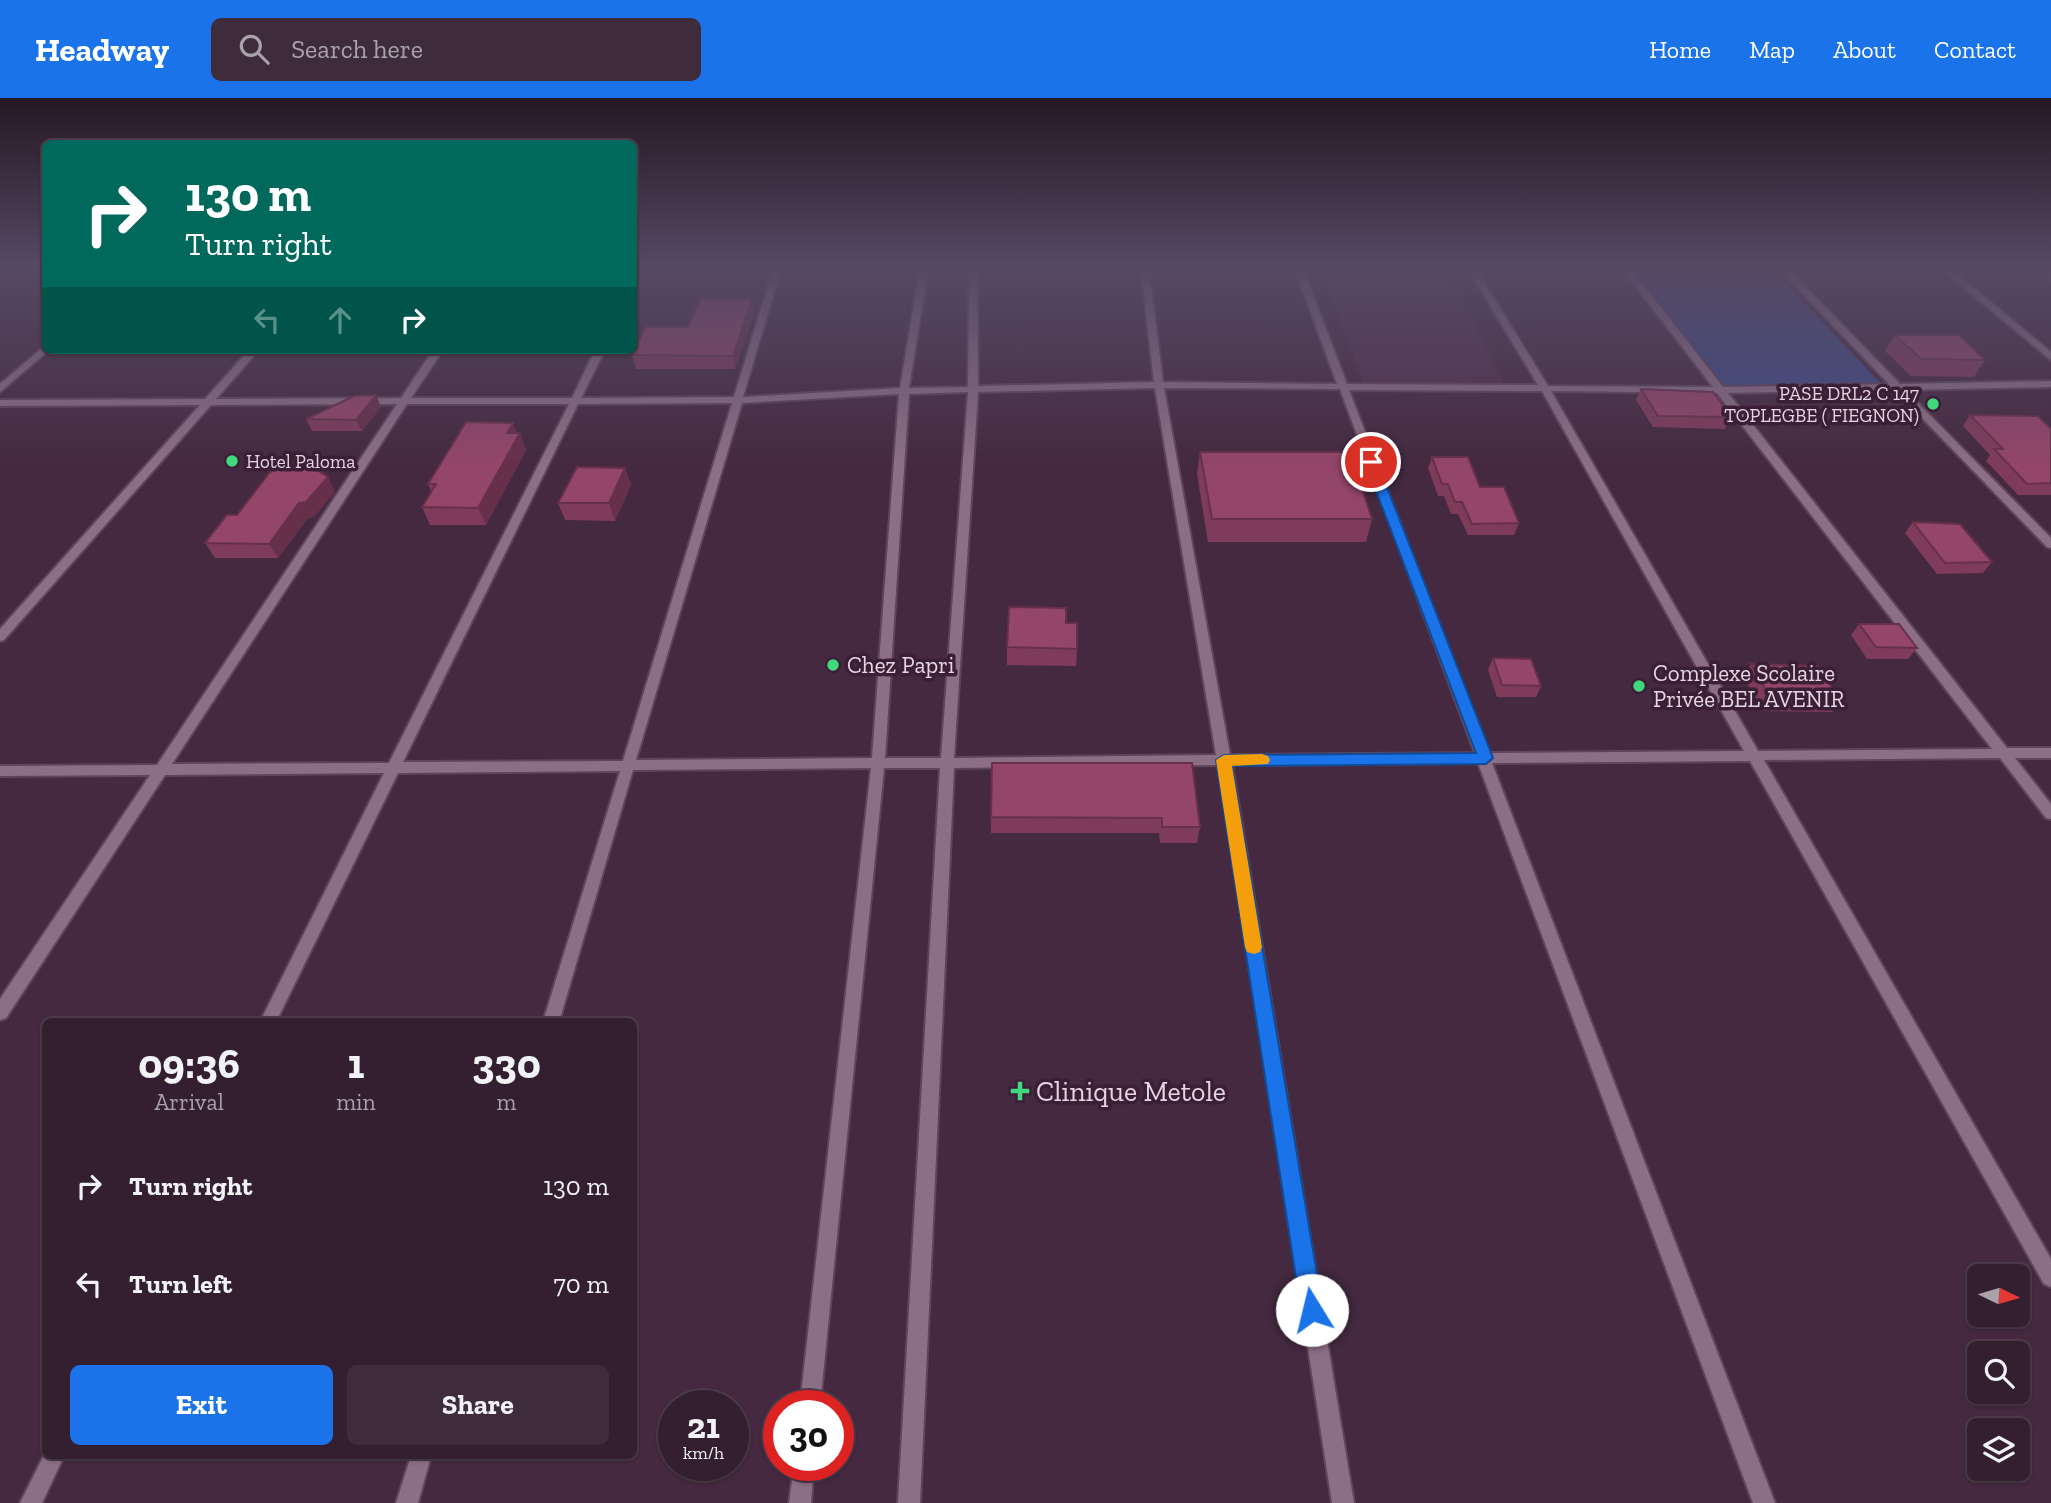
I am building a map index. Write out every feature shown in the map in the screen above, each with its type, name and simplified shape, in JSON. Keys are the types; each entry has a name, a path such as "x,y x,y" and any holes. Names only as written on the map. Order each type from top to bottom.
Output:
{"street":[{"path":"552,1018 757,335"},
{"path":"812,1390 878,763 904,391 913,335"},
{"path":"909,1503 947,763 973,390 973,335"},
{"path":"1152,335 1224,760 1343,1503"},
{"path":"1323,335 1486,758 1764,1503"},
{"path":"1512,335 2051,1277"},
{"path":"1677,335 2051,814"},
{"path":"1847,335 2051,545"},
{"path":"2024,335 2051,357"},
{"path":"0,389 42,352"},
{"path":"0,637 250,354"},
{"path":"0,1013 435,354"},
{"path":"270,1018 598,354"},
{"path":"0,403 738,400 904,391 1159,385 1721,390 2051,384"},
{"path":"0,771 2051,753"},
{"path":"31,1503 53,1459"},
{"path":"407,1503 420,1459"},
{"path":"800,1503 802,1481"}],"shaded area":[{"path":"1346,335 1480,335 1506,385 1364,385"},
{"path":"1679,335 1835,335 1885,388 1719,389"}],"building":[{"path":"641,335 740,335 733,356 632,355 637,354 637,344"},
{"path":"1895,335 1959,335 1985,360 1921,359"},
{"path":"1641,389 1713,392 1731,417 1658,416"},
{"path":"376,395 356,420 306,419 354,396"},
{"path":"1970,415 2038,416 2051,429 2051,483 2027,484 1994,449 2003,449"},
{"path":"466,422 513,423 507,433 520,433 478,508 422,507 436,484 428,484"},
{"path":"1200,452 1350,452 1372,519 1212,519"},
{"path":"1432,457 1468,457 1480,487 1504,487 1519,523 1472,524 1462,502 1455,502 1448,484 1442,484"},
{"path":"288,466 314,468 328,477 306,502 299,503 269,544 205,543 227,515 237,515 270,472"},
{"path":"577,467 625,468 609,503 558,503"},
{"path":"1913,522 1960,524 1992,562 1945,563"},
{"path":"1009,607 1066,608 1066,623 1077,623 1077,649 1007,647"},
{"path":"1859,624 1899,624 1917,648 1876,647"},
{"path":"1493,658 1531,659 1541,686 1502,685"},
{"path":"1751,664 1818,666 1840,700 1771,699"},
{"path":"992,763 1192,763 1200,827 1162,827 1162,818 991,817"}],"slow traffic":[{"path":"1254,947 1224,760 1262,760"}],"place":[{"name":"PASE DRL2 C 147 TOPLEGBE ( FIEGNON)","path":"1933,404"},
{"name":"Hotel Paloma","path":"232,461"},
{"name":"Chez Papri","path":"833,665"},
{"name":"Complexe Scolaire Privée BEL AVENIR","path":"1639,686"},
{"name":"Clinique Metole","path":"1020,1091"}],"route":[{"path":"1312,1310 1224,760 1486,758 1371,462"}]}
